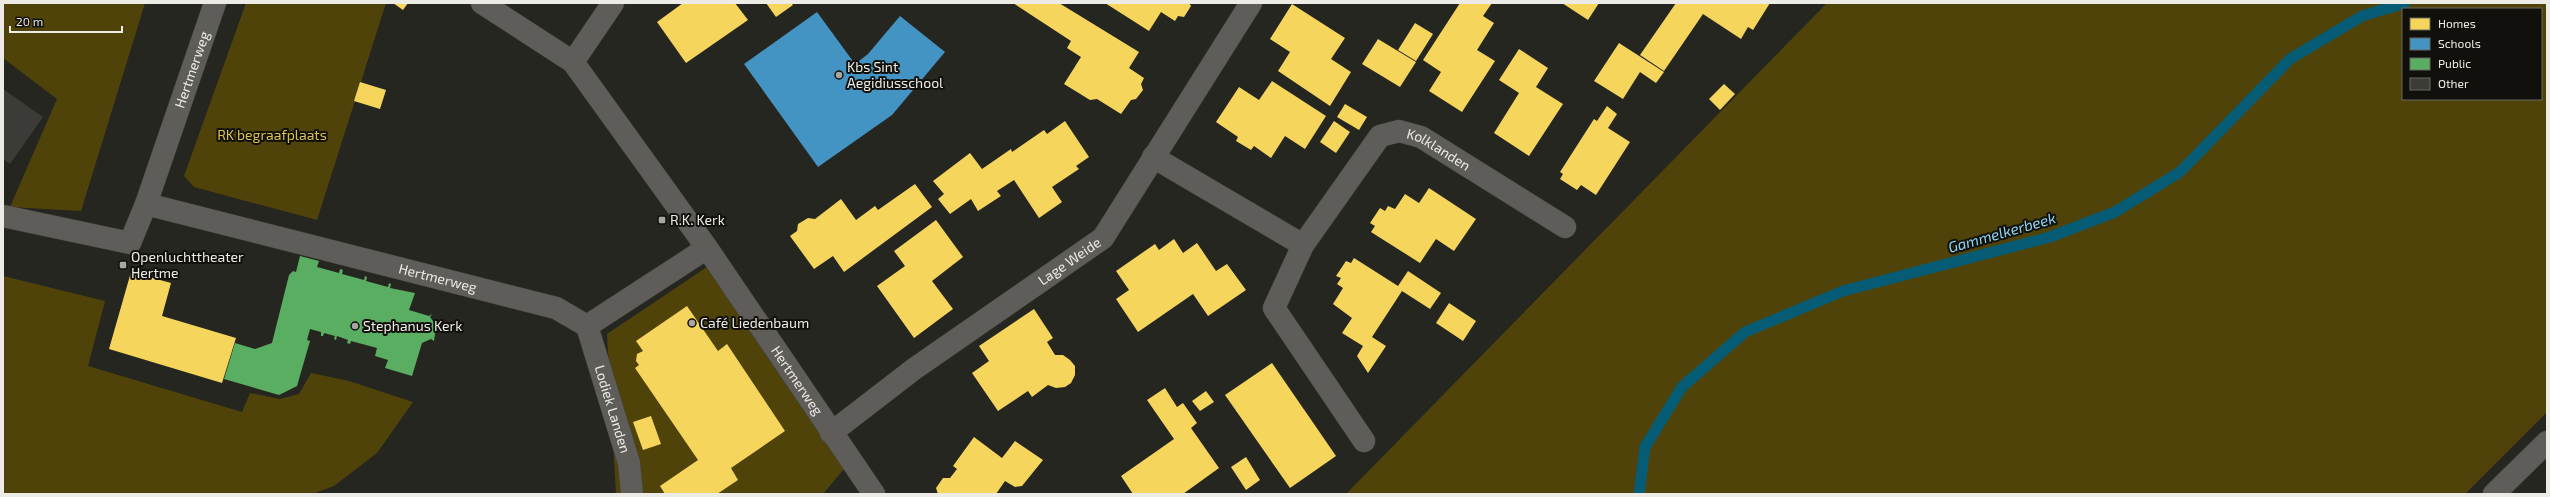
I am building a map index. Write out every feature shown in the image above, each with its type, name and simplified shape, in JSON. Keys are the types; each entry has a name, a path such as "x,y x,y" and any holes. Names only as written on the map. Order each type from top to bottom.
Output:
{"street":[{"name":"Hertmerweg","path":"3,216 130,243 146,204 215,3"},
{"name":"Hertmerweg","path":"482,3 573,62 707,248 831,433 874,494"},
{"path":"573,62 613,3"},
{"name":"Lage Weide","path":"831,433 914,369 1102,238 1251,3"},
{"name":"Kolklanden","path":"1364,441 1274,308 1303,245 1380,136 1399,131 1421,137 1565,227"},
{"path":"1153,158 1303,245"},
{"name":"Hertmerweg","path":"146,204 556,308 587,326"},
{"path":"587,326 707,248"},
{"name":"Lodiek Landen","path":"587,326 629,463 632,494"},
{"path":"2494,494 2547,442"}],"green space":[{"path":"3,3 145,3 81,211 10,207 57,99 3,58"},
{"name":"RK begraafplaats","path":"246,3 386,3 317,220 194,187 184,176"},
{"path":"1827,3 2547,3 2547,412 2465,494 1346,494"},
{"path":"707,267 844,469 823,494 616,494 607,334"},
{"path":"3,276 105,301 88,366 242,412 250,393 280,399 299,394 311,373 349,381 413,402 377,453 334,486 312,494 3,494"}],"building: Homes":[{"path":"393,3 408,3 403,10"},
{"path":"683,3 735,3 748,20 686,63 657,22"},
{"path":"766,3 791,3 793,5 776,17"},
{"path":"1013,3 1059,3 1139,52 1129,68 1144,78 1141,84 1143,90 1136,99 1131,100 1121,114 1097,99 1090,100 1064,84 1081,57 1067,48 1071,41"},
{"path":"1105,3 1189,3 1191,6 1184,17 1178,16 1175,21 1161,12 1149,31"},
{"path":"1460,3 1492,3 1483,16 1494,23 1477,50 1495,61 1462,112 1429,91 1441,72 1423,60"},
{"path":"1562,3 1599,3 1588,20"},
{"path":"1676,3 1770,3 1753,30 1748,27 1741,39 1703,14 1664,71 1640,55"},
{"path":"1292,4 1345,38 1331,59 1351,72 1330,106 1278,71 1290,52 1270,39"},
{"path":"1415,23 1433,34 1416,61 1398,50"},
{"path":"1378,39 1416,62 1400,87 1362,64"},
{"path":"1619,43 1664,72 1656,83 1640,72 1623,99 1594,81"},
{"path":"1519,49 1548,68 1536,87 1563,104 1529,156 1494,133 1519,93 1499,80"},
{"path":"1272,81 1326,116 1305,149 1285,136 1271,158 1254,146 1251,150 1236,141 1238,137 1216,122 1239,87 1259,100"},
{"path":"360,82 386,90 380,109 354,101"},
{"path":"1724,84 1735,94 1720,110 1709,99"},
{"path":"1345,104 1367,117 1359,130 1337,117"},
{"path":"1607,106 1617,114 1608,128 1630,142 1596,195 1581,185 1577,190 1560,179 1563,174 1560,172 1594,119 1597,121"},
{"path":"1065,121 1089,157 1076,166 1079,169 1052,187 1062,202 1039,218 1014,180 997,191 1001,196 978,211 971,199 950,214 938,199 944,194 933,181 970,153 982,169 1011,149 1012,152 1044,130 1047,134"},
{"path":"1334,121 1350,132 1336,153 1320,142"},
{"path":"915,184 932,207 844,272 833,256 814,269 790,236 797,231 798,224 808,218 815,219 841,199 856,220 875,206 878,210"},
{"path":"1429,188 1476,219 1454,251 1436,239 1420,263 1371,232 1375,226 1370,223 1380,208 1385,211 1388,206 1395,209 1405,194 1419,203"},
{"path":"936,220 963,257 932,281 953,309 914,338 877,286 905,266 894,251"},
{"path":"1174,239 1183,253 1197,243 1216,271 1227,264 1246,290 1208,316 1193,294 1138,332 1116,299 1129,290 1116,271 1155,244 1159,250"},
{"path":"1354,258 1398,286 1408,271 1441,293 1430,309 1402,291 1372,337 1386,346 1368,373 1357,356 1363,346 1342,333 1352,318 1333,304 1343,288 1337,284 1341,278 1336,276 1346,261 1351,263"},
{"path":"131,272 171,283 162,316 236,338 222,383 109,349"},
{"path":"1449,303 1476,321 1463,341 1436,323"},
{"path":"687,306 718,351 727,344 785,431 731,468 738,480 717,494 665,494 660,486 698,460 635,368 639,365 636,361 637,354 643,351 636,341"},
{"path":"1034,309 1053,338 1047,342 1055,355 1063,355 1070,360 1075,366 1075,375 1071,383 1065,387 1056,388 1048,385 1032,397 1028,391 998,411 972,373 989,361 979,346"},
{"path":"1272,363 1336,456 1290,488 1225,395"},
{"path":"1165,388 1177,407 1183,403 1197,423 1191,428 1219,468 1183,494 1133,494 1121,476 1174,439 1147,400"},
{"path":"1206,391 1214,402 1200,411 1192,401"},
{"path":"651,416 661,444 643,450 633,422"},
{"path":"974,437 1002,458 1015,441 1043,460 1022,486 1015,487 1005,481 996,494 938,494 936,488 943,478 950,478 957,469 953,466"},
{"path":"1246,457 1260,480 1246,490 1231,467"}],"building: Schools":[{"path":"817,12 855,64 868,54 900,16 945,52 892,115 818,167 744,64"}],"building: Public":[{"name":"Stephanus Kerk","path":"300,256 319,261 317,267 339,273 340,269 343,270 342,274 364,280 365,276 367,277 366,281 388,287 389,283 391,284 390,288 415,293 409,310 429,316 432,314 430,317 438,328 436,328 434,341 431,339 422,343 412,376 385,368 388,360 375,356 377,348 351,341 350,344 347,343 348,340 337,336 336,340 334,339 335,336 324,333 323,336 321,336 321,332 310,329 307,340 310,341 297,386 279,395 224,379 235,343 255,349 272,343 289,275 293,271 296,272"}],"building: Other":[{"path":"3,89 43,117 10,164 3,159"}],"waterway":[{"name":"Gammelkerbeek","path":"1639,494 1645,447 1682,387 1745,332 1843,291 2050,237 2115,212 2180,172 2290,59 2362,16 2405,3"}],"place":[{"name":"Kbs Sint Aegidiusschool","path":"839,75"},
{"name":"R.K. Kerk","path":"662,220"},
{"name":"Openluchttheater Hertme","path":"123,265"},
{"name":"Café Liedenbaum","path":"692,323"},
{"name":"Stephanus Kerk","path":"355,326"}]}
